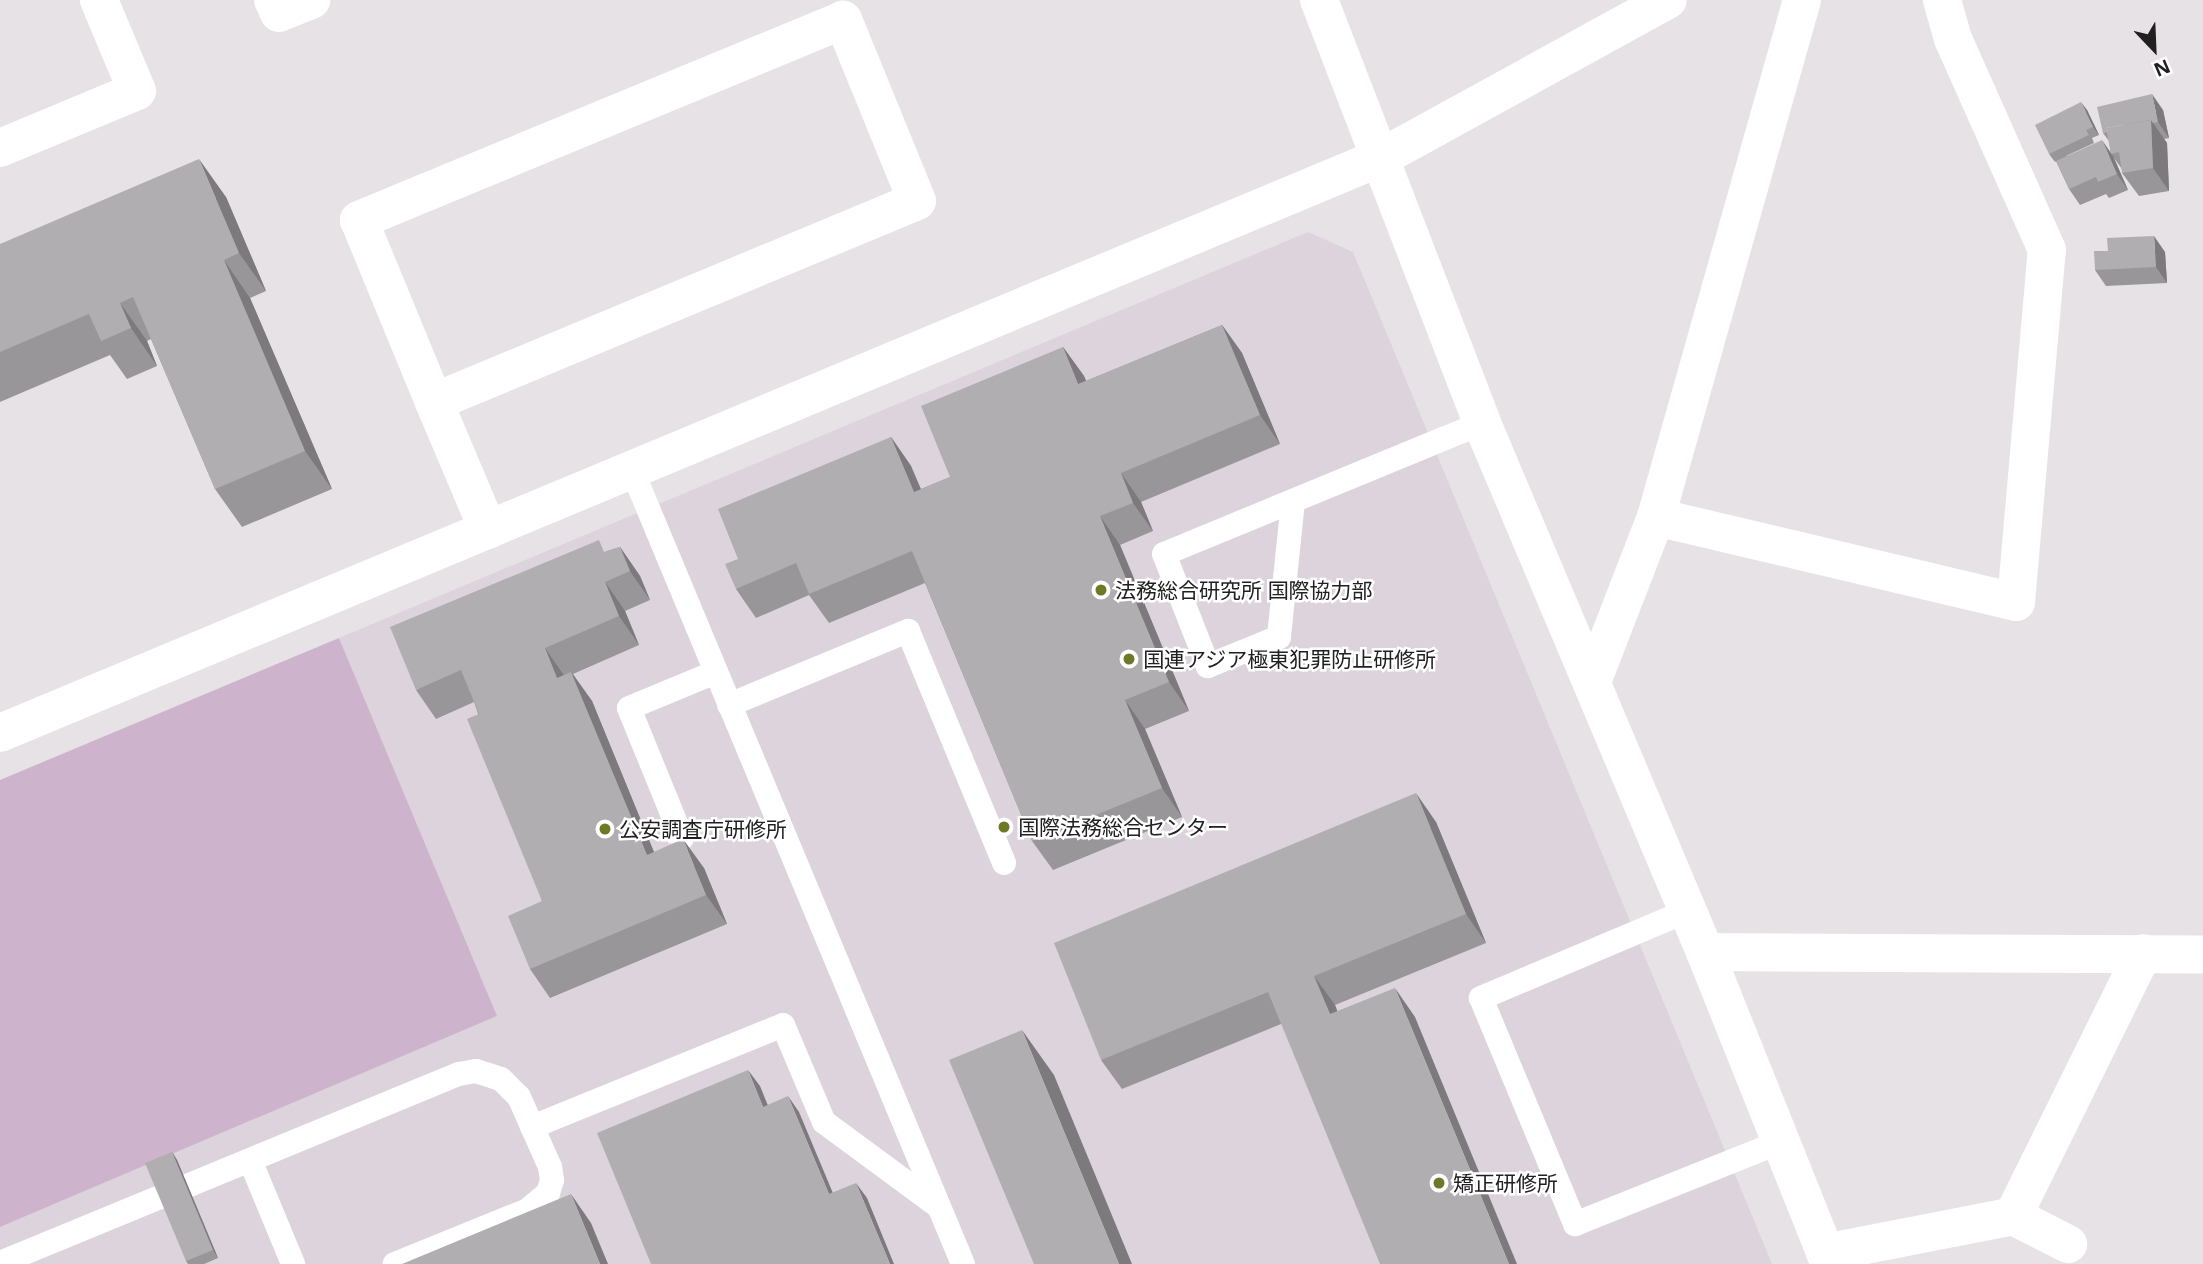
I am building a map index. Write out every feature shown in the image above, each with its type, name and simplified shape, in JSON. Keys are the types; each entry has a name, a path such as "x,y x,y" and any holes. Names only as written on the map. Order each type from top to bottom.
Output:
{"street":[{"path":"0,148 137,91 99,0"},
{"path":"273,0 279,13 313,0"},
{"path":"1319,0 1482,423 1705,953 1827,1259 2013,1216 2068,1244"},
{"path":"0,733 1382,158 1668,0"},
{"path":"1592,682 1656,517 1802,0"},
{"path":"1656,517 2016,602 2047,250 1953,39 1942,0"},
{"path":"434,402 917,201 843,20 359,220 434,402 488,530"},
{"path":"1705,953 2203,955"},
{"path":"2013,1216 2143,953"}],"lane":[{"path":"1293,501 1279,637 1208,666 1164,554 1482,423"},
{"path":"632,470 963,1264"},
{"path":"729,705 908,631 1003,863"},
{"path":"682,838 629,708 716,672"},
{"path":"1687,911 1480,998 1575,1224 1780,1142"},
{"path":"532,1127 783,1025 824,1122 939,1206"},
{"path":"0,1263 458,1074 477,1071 512,1087 550,1167 552,1180 548,1193 528,1210 395,1264"},
{"path":"250,1160 293,1264"}],"shaded area":[{"name":"国際法務総合センター","path":"1308,232 1353,252 1772,1264 0,1264 0,1227 497,1016 339,638"},
{"path":"339,638 497,1016 0,1227 0,780"}],"building":[{"path":"2152,94 2158,122 2153,123 2151,120 2106,128 2107,132 2103,133 2097,107"},
{"path":"2081,102 2093,127 2086,130 2089,135 2049,154 2035,125"},
{"path":"2151,120 2153,168 2122,173 2119,152 2111,154 2106,128"},
{"path":"2102,140 2117,174 2098,182 2096,177 2069,189 2056,161"},
{"path":"199,159 239,253 224,260 305,451 215,489 133,297 120,303 131,328 101,341 89,314 0,352 0,244"},
{"path":"2154,236 2156,267 2095,270 2094,251 2108,251 2107,238"},
{"path":"1222,325 1260,415 1121,473 1133,503 1100,516 1169,682 1125,700 1162,788 1032,841 912,551 809,594 796,563 736,589 725,564 738,559 718,509 891,437 914,492 950,477 921,406 1063,347 1078,384"},
{"path":"599,540 604,552 620,547 630,571 605,582 619,616 545,648 557,678 571,672 647,855 683,839 706,895 530,969 508,916 542,901 467,719 479,714 461,670 416,690 390,627"},
{"path":"1416,793 1466,914 1314,976 1330,1014 1395,988 1509,1264 1380,1264 1268,992 1101,1060 1054,943"},
{"path":"1022,1030 1119,1264 1034,1264 949,1060"},
{"path":"748,1070 763,1107 788,1096 829,1194 856,1183 890,1264 651,1264 597,1133"},
{"path":"172,1152 213,1250 186,1261 145,1163"},
{"path":"571,1194 600,1264 402,1264"}],"place":[{"name":"法務総合研究所 国際協力部","path":"1101,590"},
{"name":"国連アジア極東犯罪防止研修所","path":"1129,659"},
{"name":"国際法務総合センター","path":"1004,827"},
{"name":"公安調査庁研修所","path":"605,829"},
{"name":"矯正研修所","path":"1439,1183"}]}
